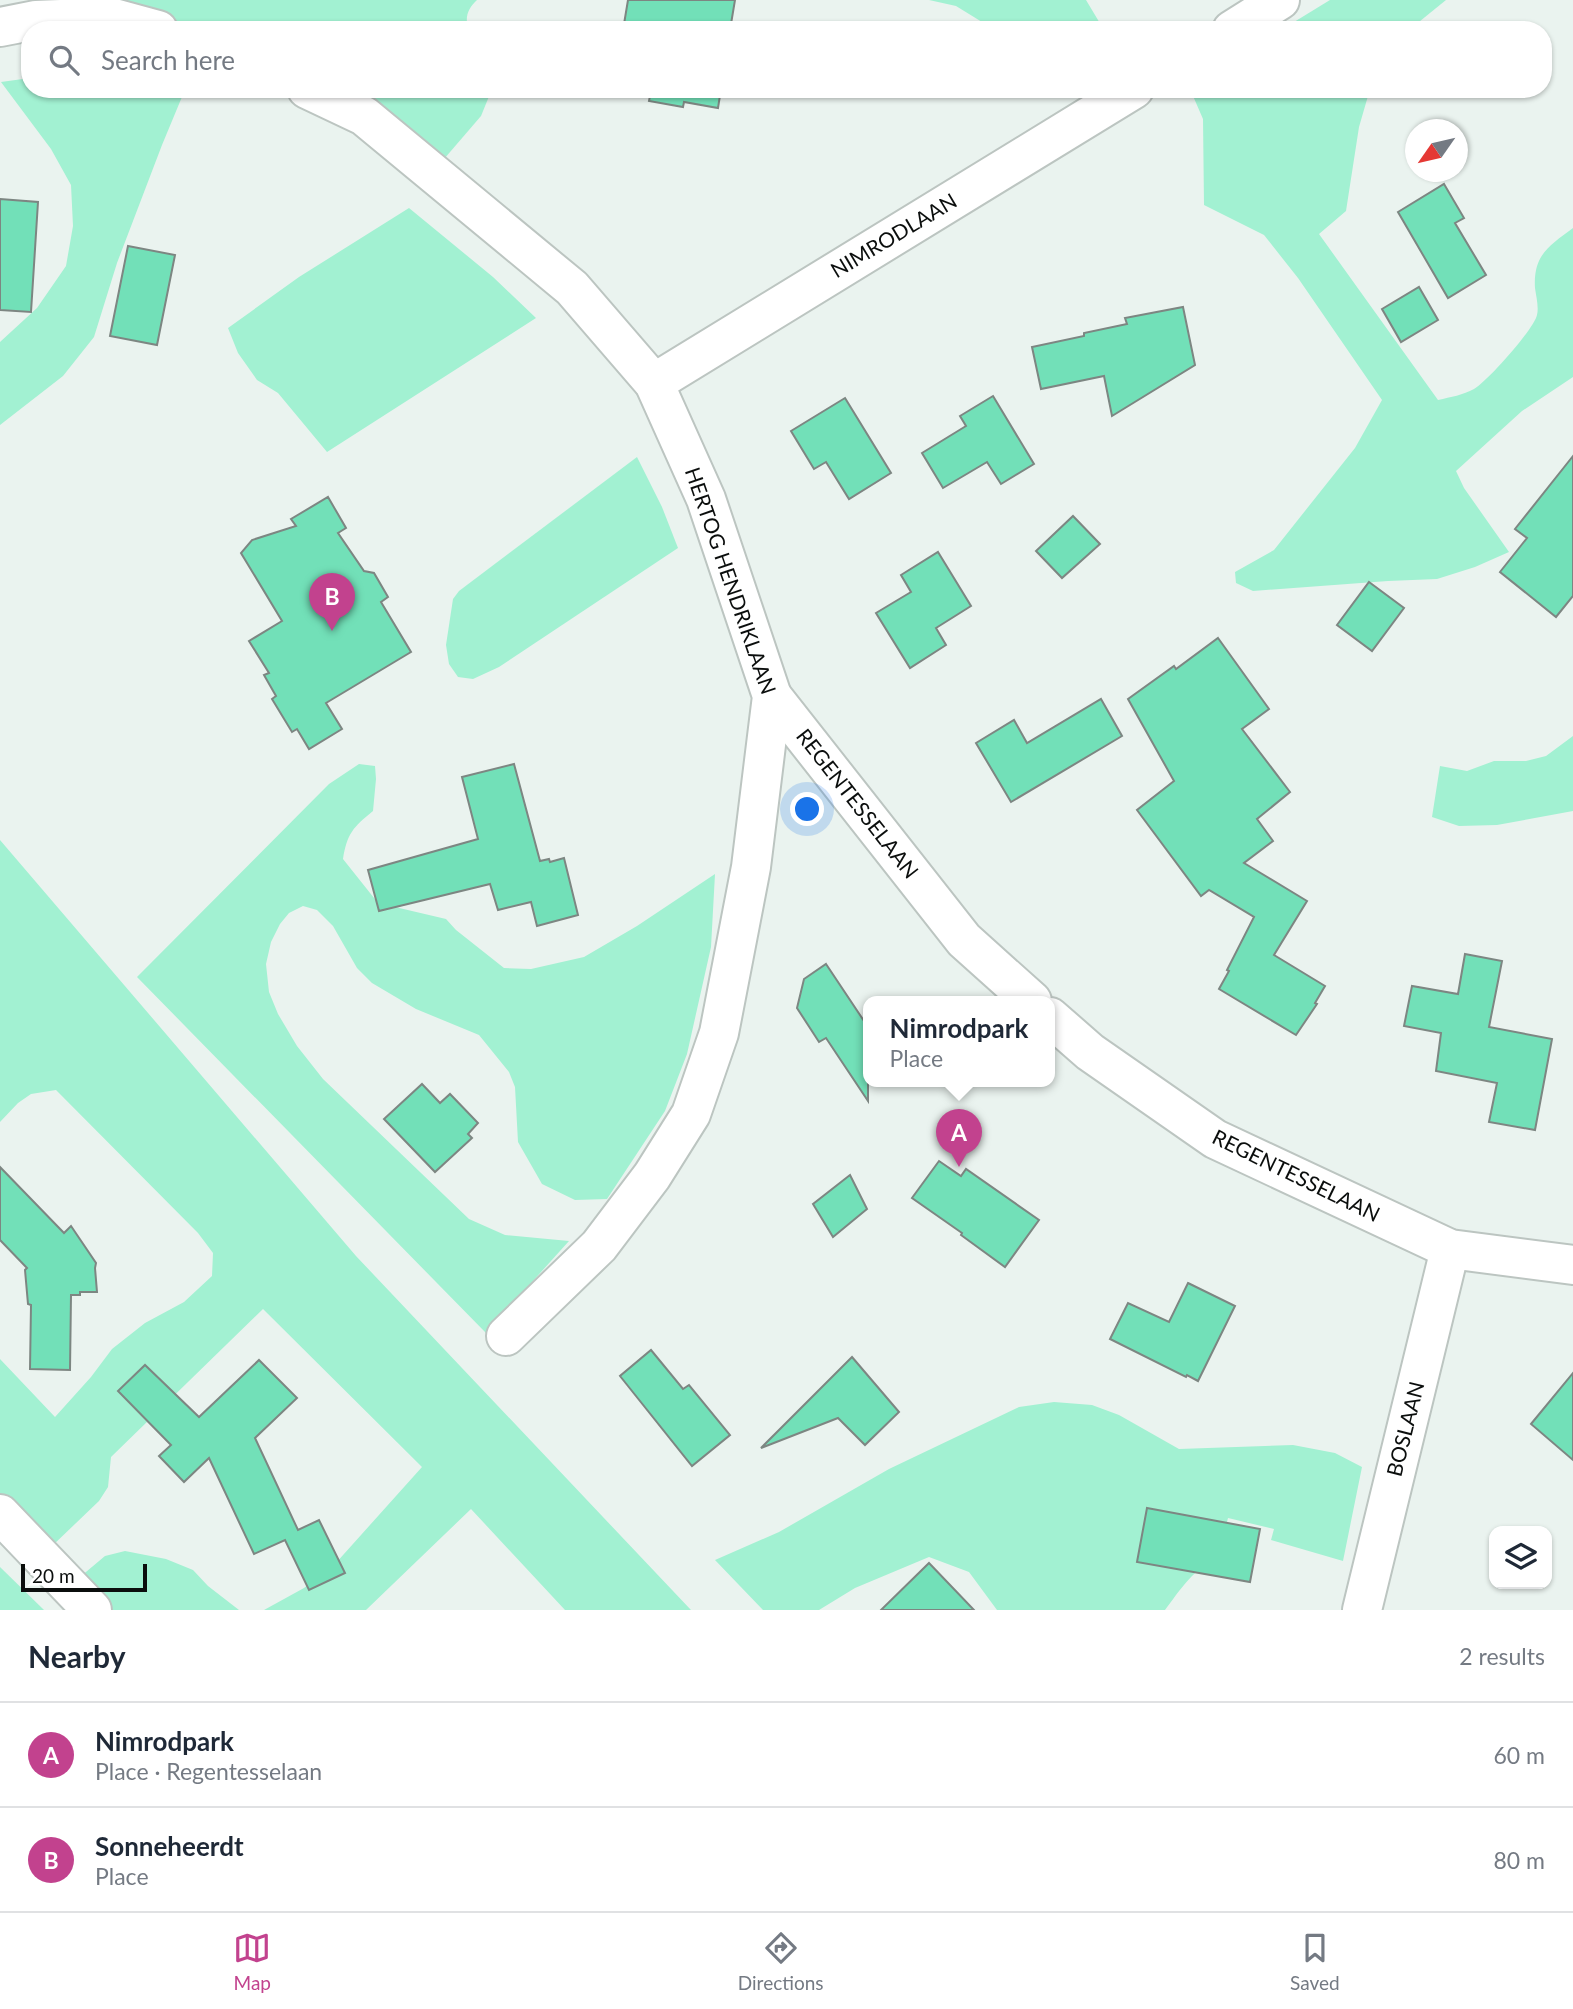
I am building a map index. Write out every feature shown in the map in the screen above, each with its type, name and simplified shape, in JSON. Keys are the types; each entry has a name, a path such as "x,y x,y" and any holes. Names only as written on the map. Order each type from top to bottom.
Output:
{"street":[{"path":"1246,21 1280,0"},
{"path":"23,16 110,17 125,21"},
{"name":"HERTOG HENDRIKLAAN","path":"326,98 364,116 572,288 654,383 706,499 772,696 749,880 719,1033 691,1114 652,1177 598,1246 506,1336"},
{"name":"NIMRODLAAN","path":"654,383 1120,98"},
{"name":"REGENTESSELAAN","path":"772,696 964,940 1026,996"},
{"name":"REGENTESSELAAN","path":"1055,1021 1090,1052 1215,1139 1450,1249 1573,1265"},
{"name":"BOSLAAN","path":"1362,1610 1450,1249"},
{"path":"0,1514 92,1610"}],"green space":[{"path":"84,0 477,0 471,6 467,21 168,21"},
{"path":"929,0 1086,0 1099,21 980,21 956,6"},
{"path":"1330,0 1446,0 1420,21 1296,21"},
{"path":"21,79 21,98 182,98 117,263 94,337 63,376 0,425 0,342 37,308 66,266 73,226 71,185 51,149 1,82"},
{"path":"336,98 488,98 481,116 438,166"},
{"path":"1194,98 1367,98 1359,127 1346,211 1319,234 1438,400 1474,389 1519,343 1537,315 1535,277 1540,259 1550,246 1573,228 1573,377 1522,411 1456,471 1464,488 1509,552 1475,567 1437,579 1253,591 1236,583 1235,572 1274,550 1355,448 1382,400 1298,278 1264,235 1204,205 1203,119"},
{"path":"409,208 493,277 536,318 327,452 278,393 257,380 238,353 228,328 299,277"},
{"path":"637,457 662,507 678,548 499,667 473,679 458,677 449,664 446,645 453,599 459,591"},
{"path":"1573,736 1573,811 1497,825 1459,826 1432,817 1440,766 1467,771 1494,761 1526,761 1546,756"},
{"path":"359,764 375,766 373,811 352,832 343,859 378,903 446,919 504,968 531,969 584,957 637,926 715,874 711,947 687,1054 665,1111 607,1199 575,1200 542,1184 518,1142 515,1087 509,1072 479,1035 416,1009 372,983 357,968 333,926 317,910 303,906 289,913 271,942 266,964 269,992 278,1014 297,1046 323,1079 469,1219 505,1235 569,1241 486,1333 137,977 329,784"},
{"path":"0,840 356,1256 691,1610 565,1610 471,1509 366,1610 264,1610 304,1588 335,1564 422,1467 263,1309 111,1457 108,1487 99,1501 51,1547 0,1494 0,1359 55,1417 112,1349 145,1323 184,1302 212,1276 213,1253 198,1233 56,1090 31,1094 0,1122"},
{"path":"1054,1402 1092,1405 1119,1415 1179,1449 1293,1445 1335,1453 1362,1467 1343,1561 1271,1540 1274,1529 1228,1518 1218,1558 1195,1574 1165,1610 997,1610 969,1572 929,1557 855,1588 819,1610 763,1610 715,1560 779,1532 889,1469 1019,1407"},
{"path":"125,1551 166,1559 193,1570 208,1586 239,1610 112,1610 80,1577 105,1556"},
{"path":"0,1567 44,1610 0,1610"}],"building":[{"path":"628,0 735,0 732,21 624,21"},
{"path":"650,98 720,98 718,108 684,102 683,107 649,101"},
{"path":"1444,184 1464,218 1455,223 1486,275 1448,298 1398,212"},
{"path":"0,199 38,202 31,312 0,310"},
{"path":"128,246 175,255 157,345 110,336"},
{"path":"1419,287 1438,320 1401,342 1382,309"},
{"path":"1183,307 1195,365 1112,416 1104,376 1041,389 1032,347 1127,324 1125,318"},
{"path":"993,396 1034,464 1001,484 987,462 943,488 922,453 966,426 960,416"},
{"path":"845,398 891,473 849,499 826,462 814,469 791,431"},
{"path":"1573,456 1573,596 1556,617 1500,572 1527,538 1515,529"},
{"path":"328,497 346,528 338,533 364,571 374,573 388,597 381,602 411,652 326,703 342,729 309,749 297,729 292,732 272,699 276,696 264,675 269,673 249,641 282,621 241,553 252,540 296,526 291,519"},
{"path":"1073,516 1100,544 1062,578 1036,551"},
{"path":"938,552 971,606 936,628 946,645 910,668 876,613 911,592 901,575"},
{"path":"1369,582 1404,608 1372,651 1337,625"},
{"path":"1218,638 1269,709 1242,729 1290,792 1257,819 1273,841 1244,863 1307,901 1274,955 1325,986 1315,1003 1317,1004 1296,1035 1219,989 1254,917 1209,890 1201,896 1137,810 1174,781 1128,699"},
{"path":"1101,699 1122,736 1011,802 976,743 1014,720 1027,743"},
{"path":"514,764 540,861 549,859 550,862 564,858 578,915 537,926 531,902 498,910 490,884 379,911 368,870 478,839 462,777"},
{"path":"1465,954 1502,961 1489,1027 1552,1039 1535,1130 1489,1122 1497,1083 1436,1071 1441,1033 1404,1026 1412,986 1458,994"},
{"path":"826,964 863,1020 863,1087 868,1087 868,1101 826,1038 819,1042 797,1008 804,979"},
{"path":"422,1084 440,1103 450,1094 478,1123 468,1134 472,1138 435,1172 384,1119"},
{"path":"939,1161 961,1176 966,1169 1039,1220 1005,1267 912,1198"},
{"path":"0,1167 64,1233 71,1226 96,1263 97,1292 71,1295 70,1370 30,1369 31,1305 28,1304 27,1268 0,1240"},
{"path":"850,1175 867,1209 833,1237 813,1204"},
{"path":"1188,1283 1235,1306 1198,1381 1110,1339 1128,1303 1169,1322"},
{"path":"651,1350 683,1389 689,1385 730,1435 692,1466 620,1376"},
{"path":"852,1357 899,1412 865,1445 838,1418 761,1448"},
{"path":"259,1360 297,1398 255,1438 298,1530 319,1520 345,1573 309,1590 285,1540 254,1554 209,1458 184,1482 159,1456 171,1445 118,1391 145,1365 199,1417"},
{"path":"1573,1373 1573,1460 1531,1424"},
{"path":"1147,1508 1260,1529 1250,1582 1137,1562"},
{"path":"929,1563 974,1610 881,1610"}],"place":[{"name":"Sonneheerdt","path":"332,631"},
{"name":"Nimrodpark","path":"959,1167"}]}
